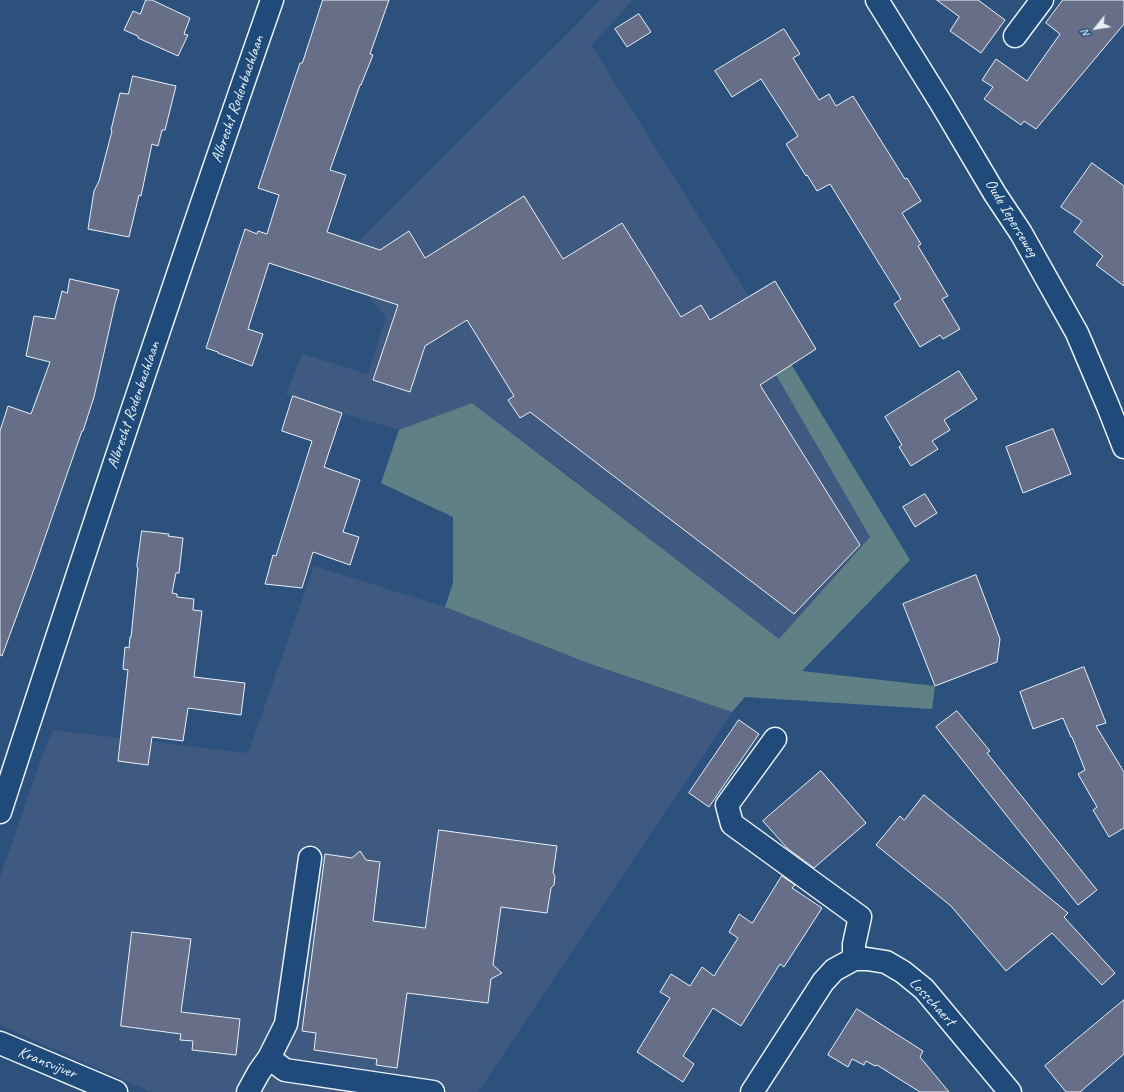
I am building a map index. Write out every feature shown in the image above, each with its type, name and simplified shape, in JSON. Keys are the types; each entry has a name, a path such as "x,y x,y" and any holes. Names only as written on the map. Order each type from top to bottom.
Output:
{"street":[{"name":"Albrecht Rodenbachlaan","path":"0,812 94,523 236,102 272,0"},
{"name":"Oude Ieperseweg","path":"877,0 995,194 1021,233 1077,332 1124,447"},
{"path":"1015,36 1042,0"},
{"path":"752,1092 823,982 834,970 854,959 854,944 860,917 732,824 727,805 775,740"},
{"path":"248,1092 269,1058 286,1024 310,858"},
{"name":"Losschaert","path":"854,959 867,959 886,962 903,972 924,988 1010,1092"},
{"name":"Kransvijver","path":"0,1043 116,1092"},
{"path":"269,1058 285,1070 433,1092"}],"shaded area":[{"path":"600,0 633,0 591,45 782,349 768,361 870,537 779,639 571,477 472,403 399,430 286,394 302,354 368,374 386,317 338,261"},
{"path":"314,566 445,607 588,663 732,712 478,1092 151,1092 0,1025 0,877 44,751 53,730 248,753"}],"green space":[{"path":"782,349 910,560 802,671 935,686 932,709 745,697 732,712 588,663 445,607 453,583 453,517 381,483 399,430 472,403 779,639 870,537 768,361"}],"building":[{"path":"146,0 152,0 190,18 184,34 188,35 178,56 124,30 133,11 140,14"},
{"path":"323,0 389,0 370,54 373,55 360,85 330,170 346,175 327,232 380,250 409,231 425,258 524,196 563,259 622,223 681,317 701,305 710,320 775,281 816,349 760,385 860,545 794,614 530,412 520,418 508,400 514,396 467,320 425,346 410,392 373,380 398,305 269,263 248,329 263,334 252,366 206,348 245,229 257,234 258,231 267,234 279,195 258,188"},
{"path":"937,0 978,0 1005,20 981,53 950,31 959,17"},
{"path":"1063,0 1124,0 1124,24 1036,129 1024,121 1021,125 984,99 993,87 982,80 996,59 1027,81 1060,34 1046,23"},
{"path":"639,14 651,32 627,47 615,29"},
{"path":"784,29 800,54 793,58 819,100 829,94 836,106 853,96 905,179 907,178 921,201 902,213 921,244 918,246 948,296 942,299 960,329 943,339 940,335 920,347 894,304 901,299 830,184 817,191 786,144 798,136 761,79 732,97 715,71"},
{"path":"133,76 176,86 165,130 162,130 158,146 152,144 141,196 139,195 129,237 88,229 94,191 99,181 120,93 128,94"},
{"path":"1092,163 1124,186 1124,286 1096,265 1103,256 1074,232 1082,221 1061,207"},
{"path":"70,279 119,290 94,397 2,656 0,655 0,431 8,406 31,414 50,362 26,356 34,316 55,319 62,291 67,293"},
{"path":"959,371 977,399 944,420 950,430 932,441 938,449 911,466 899,447 902,445 885,417"},
{"path":"293,396 342,413 324,467 360,480 343,532 359,537 350,565 313,552 302,588 265,584 273,555 276,556 312,441 282,431"},
{"path":"1053,429 1071,474 1023,493 1006,447"},
{"path":"925,494 937,513 915,527 903,507"},
{"path":"142,531 169,534 168,536 183,538 179,573 176,573 172,593 177,594 177,597 194,599 193,610 202,611 194,677 245,683 241,715 188,708 183,741 152,737 148,765 118,761 128,670 123,669 125,647 129,648 131,637 137,567"},
{"path":"976,575 1000,639 997,662 935,686 903,604"},
{"path":"1084,667 1106,723 1096,726 1124,772 1124,828 1109,837 1093,810 1097,807 1078,774 1085,770 1063,718 1033,729 1020,692"},
{"path":"957,711 990,751 987,753 1097,890 1078,905 936,727"},
{"path":"739,720 759,734 709,807 689,793"},
{"path":"821,771 866,823 814,868 787,848 763,821"},
{"path":"924,795 1068,913 1064,917 1115,973 1102,985 1052,933 1006,971 951,906 876,845 900,816 904,820"},
{"path":"439,830 557,846 553,873 555,876 554,885 551,888 547,913 501,907 493,965 502,973 491,979 488,1003 407,993 397,1068 376,1065 377,1059 314,1050 316,1033 302,1031 325,854 352,858 360,851 366,860 380,862 373,921 425,928"},
{"path":"782,876 795,885 792,888 822,908 784,967 780,964 741,1026 713,1008 683,1056 694,1064 683,1082 637,1052 670,998 660,992 671,974 690,986 702,967 714,976 738,938 729,932 739,914 752,923"},
{"path":"132,932 191,939 181,1012 240,1019 236,1055 192,1050 193,1041 180,1040 181,1034 121,1026"},
{"path":"1124,1000 1124,1054 1080,1092 1066,1092 1045,1066"},
{"path":"857,1009 923,1051 920,1057 949,1092 920,1092 877,1065 875,1066 866,1061 864,1065 852,1059 848,1067 828,1055"}]}
